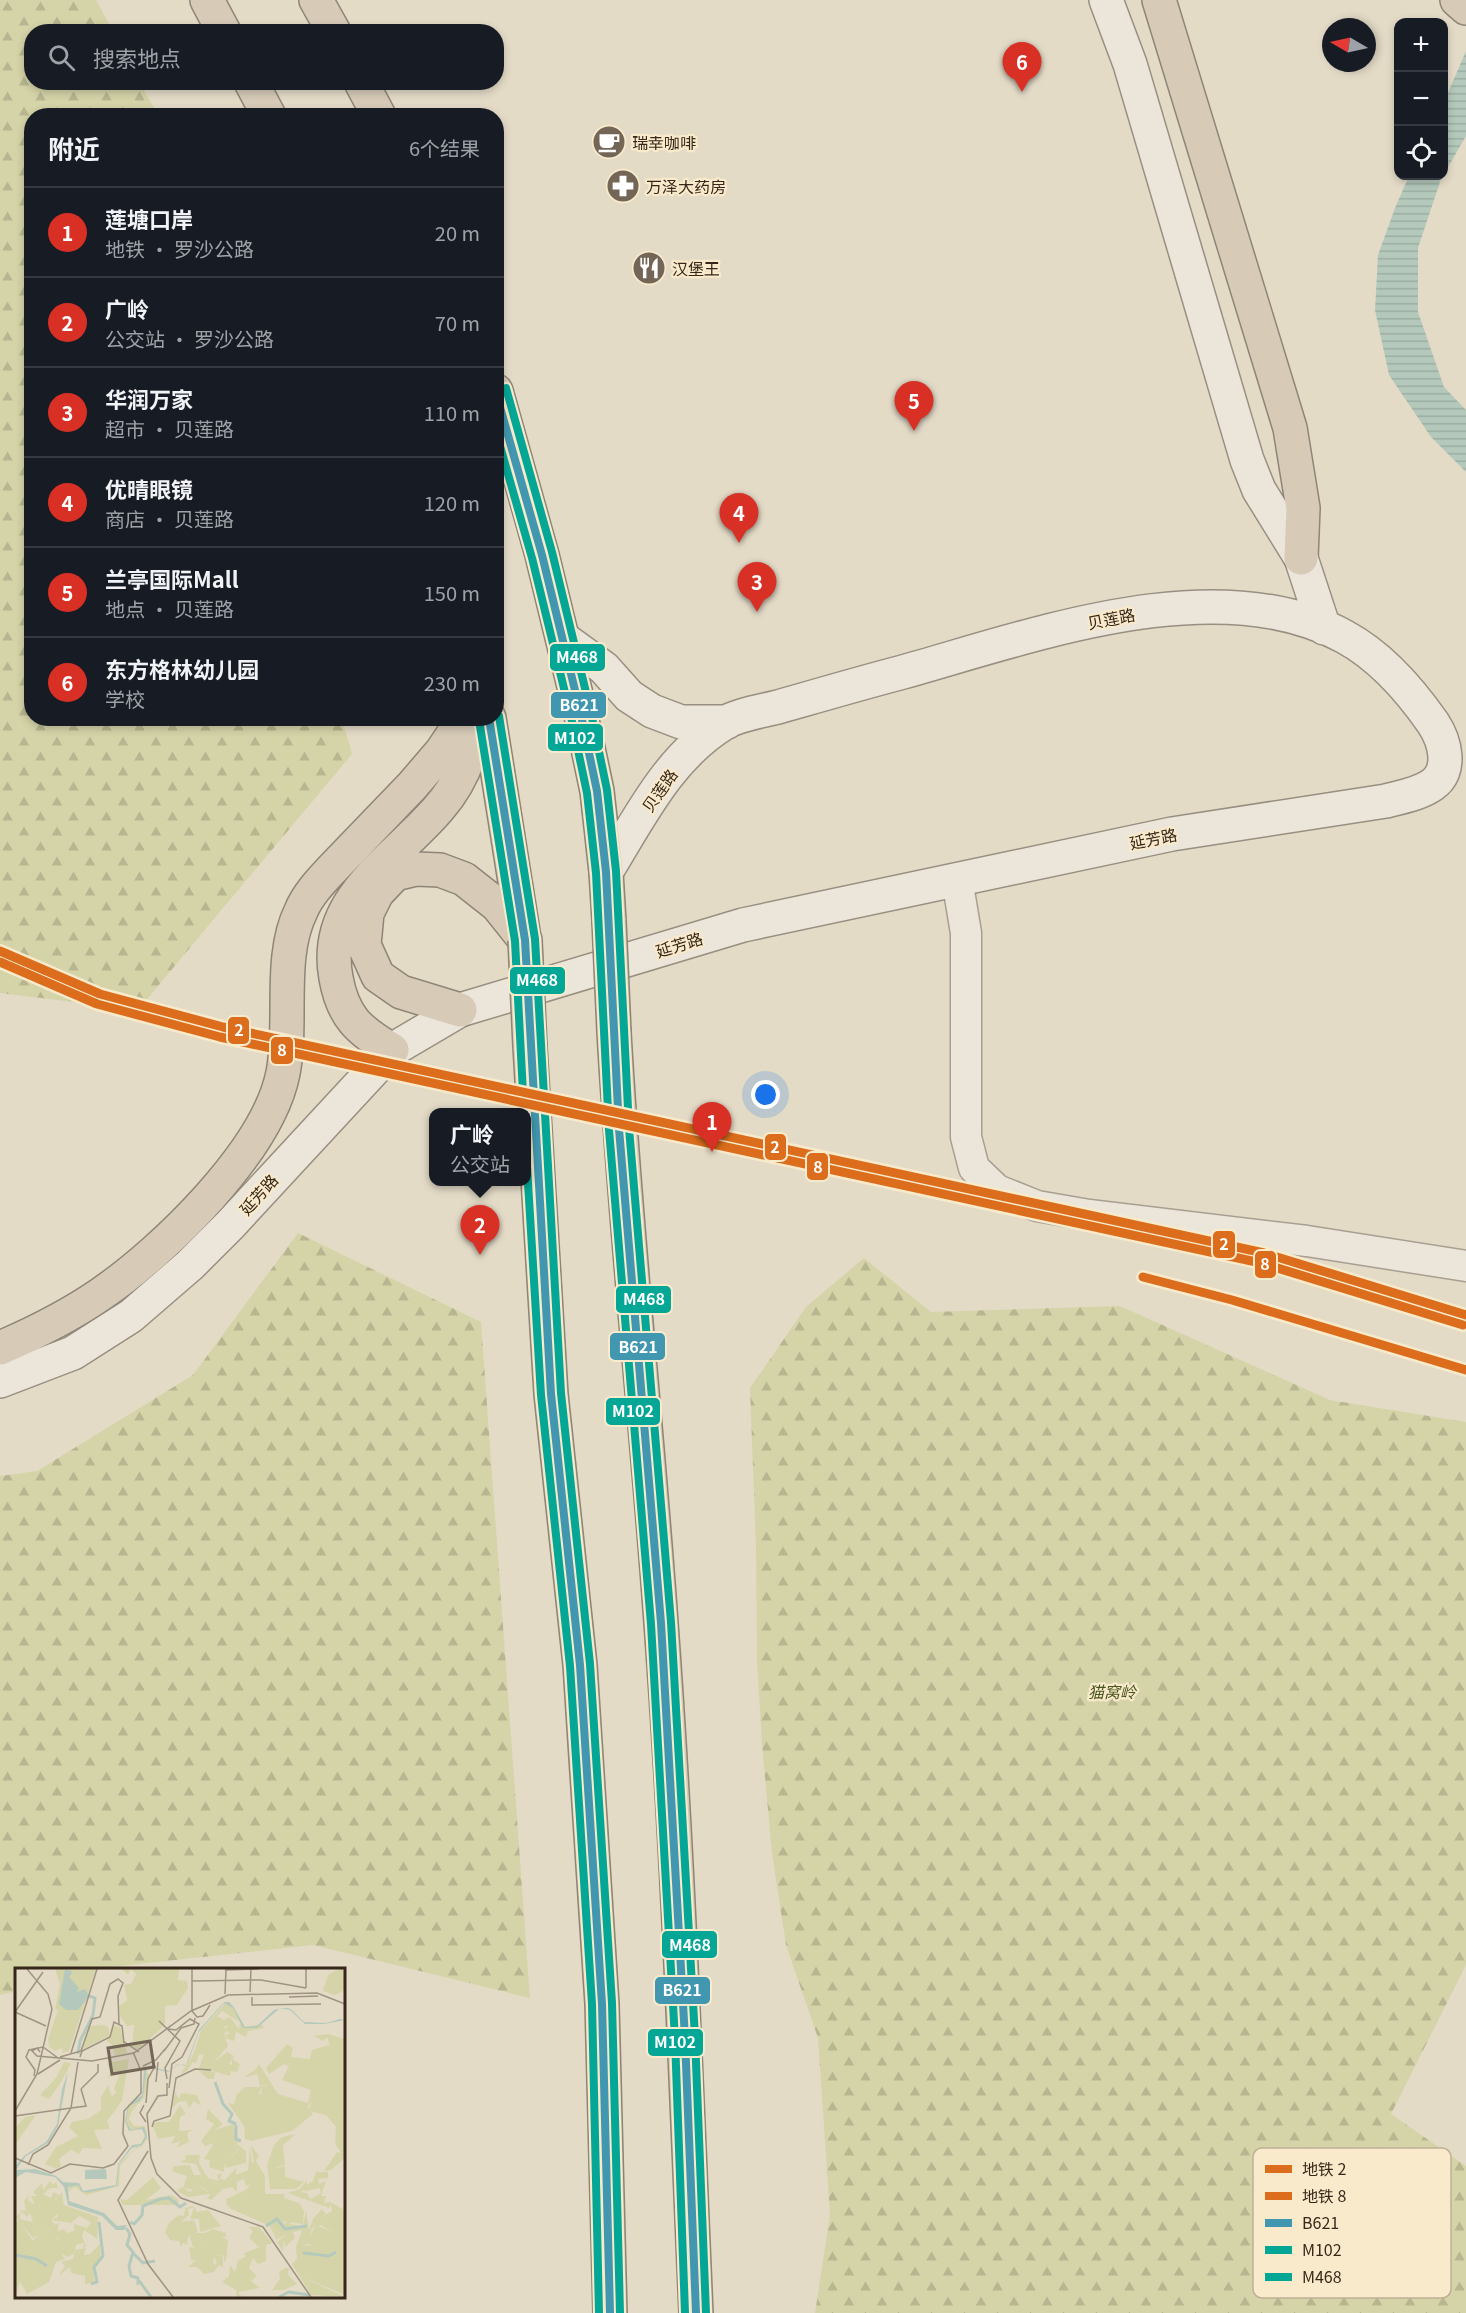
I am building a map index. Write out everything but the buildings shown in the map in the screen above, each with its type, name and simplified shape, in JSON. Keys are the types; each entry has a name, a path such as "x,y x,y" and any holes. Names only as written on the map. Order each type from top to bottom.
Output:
{"highway":[{"path":"207,0 220,24"},
{"path":"316,0 330,24"},
{"path":"1159,0 1290,428 1303,508 1301,558"},
{"path":"1457,0 1466,8"},
{"path":"255,90 265,108"},
{"path":"365,90 375,108"},
{"path":"504,416 564,639 597,791 606,872 619,1129 661,1623 685,2038 696,2313"},
{"path":"0,1348 31,1335 65,1316 99,1296 131,1273 191,1216 237,1163 261,1128 274,1103 283,1073 292,939 300,911 316,887 442,751 459,726"},
{"path":"392,1050 365,1035 351,1018 339,993 333,964 334,941 340,920 356,893 439,808 464,773 475,745 478,726"},
{"path":"490,726 525,940 551,1394 580,1665 602,2004 610,2313"},
{"path":"460,1010 401,992 378,976 364,945 367,913 377,893 395,874 416,869 440,870 464,879 497,905 525,940"}],"street":[{"path":"1106,0 1130,64 1247,460 1259,490 1301,558 1324,628"},
{"name":"贝莲路","path":"564,639 604,668 629,696 652,711 681,722 727,722 1005,643 1125,615 1182,608 1227,607 1274,611 1344,637 1374,657 1419,702 1456,752"},
{"name":"贝莲路","path":"606,872 665,777 689,751 727,722"},
{"name":"延芳路","path":"0,1381 73,1353 131,1316 230,1225 392,1050 460,1010 743,925 1172,834 1386,801 1417,793 1433,785 1456,752"},
{"path":"957,879 966,933 966,1137 974,1168 997,1190 1037,1206 1089,1215 1307,1241 1466,1266"}],"green space":[{"path":"0,0 96,0 109,24 24,24 24,90 144,90 154,108 24,108 24,726 344,726 352,754 138,1010 0,993"},
{"path":"298,1233 481,1322 530,1998 313,1945 102,1968 15,1968 15,1991 0,1995 0,1476 37,1471 193,1375"},
{"name":"猫窝岭","path":"864,1258 931,1312 1120,1306 1330,1400 1466,1422 1466,1965 1391,2114 1440,2148 1253,2148 1253,2298 1451,2298 1451,2156 1466,2166 1466,2313 815,2313 830,2215 818,2038 786,1945 772,1853 757,1660 756,1548 750,1388 806,1307"}],"shaded area":[{"path":"1466,51 1466,136 1448,167 1448,126 1448,93"},
{"path":"1407,180 1441,180 1418,248 1418,312 1444,387 1466,410 1466,472 1431,437 1389,375 1375,310 1378,255"}],"metro line":[{"name":"2","path":"0,951 100,994 223,1027 1264,1253 1466,1315"},
{"name":"8","path":"0,962 97,1004 220,1037 1261,1263 1463,1325"},
{"name":"2","path":"1143,1277 1232,1300 1466,1370"}],"transit line":[{"name":"M468","path":"506,388 552,552 591,713 607,790 616,871 629,1128 671,1622 695,2037 706,2313"},
{"name":"B621","path":"504,421 542,555 581,715 597,791 606,872 619,1129 661,1623 685,2038 696,2313"},
{"name":"M102","path":"504,460 532,558 571,717 587,793 596,873 609,1130 651,1624 675,2039 685,2313"},
{"name":"M102","path":"480,726 515,941 524,1108"},
{"name":"B621","path":"490,726 525,940 551,1394 580,1665 602,2004 610,2313"},
{"name":"M468","path":"501,726 535,939 561,1393 590,1664 612,2003 620,2313"},
{"name":"M102","path":"528,1186 541,1395 570,1666 592,2004 599,2313"}],"place":[{"name":"东方格林幼儿园","path":"1022,92"},
{"name":"瑞幸咖啡","path":"609,142"},
{"name":"万泽大药房","path":"623,186"},
{"name":"汉堡王","path":"649,268"},
{"name":"兰亭国际Mall","path":"914,431"},
{"name":"优晴眼镜","path":"739,543"},
{"name":"华润万家","path":"757,612"},
{"name":"莲塘口岸","path":"712,1152"},
{"name":"广岭","path":"480,1255"}]}
